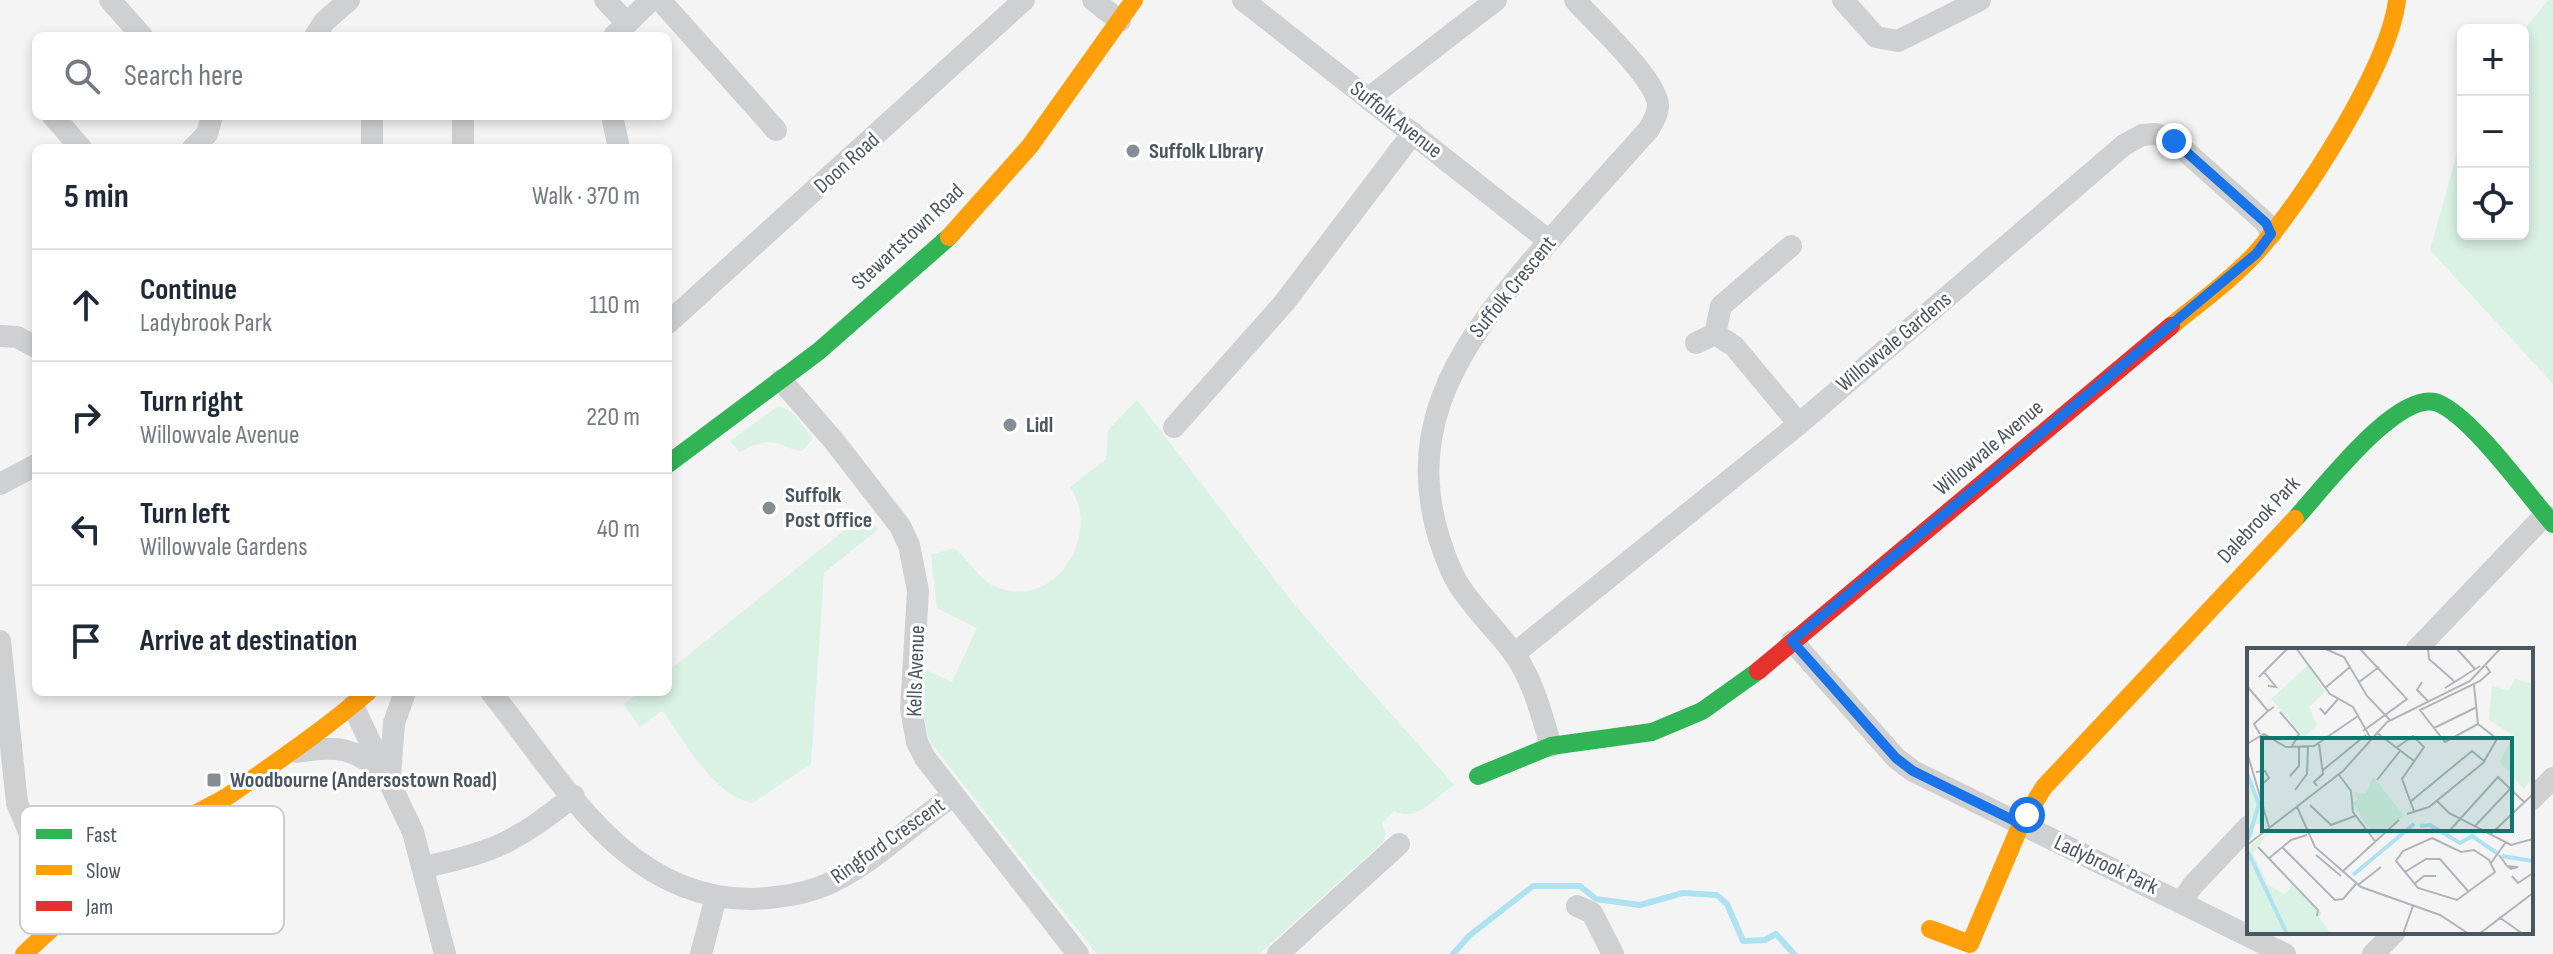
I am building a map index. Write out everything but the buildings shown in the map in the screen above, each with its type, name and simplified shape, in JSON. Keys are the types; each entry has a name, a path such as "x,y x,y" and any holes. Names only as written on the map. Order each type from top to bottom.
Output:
{"street":[{"path":"110,0 138,32"},
{"path":"318,32 324,22 349,0"},
{"path":"605,0 620,30 651,0"},
{"path":"660,0 776,130"},
{"name":"Doon Road","path":"672,319 1024,0"},
{"path":"1093,0 1120,21"},
{"name":"Stewartstown Road","path":"672,461 830,341 958,227 1011,168 1134,0"},
{"name":"Suffolk Avenue","path":"1243,0 1549,241"},
{"path":"1369,98 1496,0"},
{"name":"Suffolk Crescent","path":"1551,746 1541,709 1514,654 1451,572 1434,511 1430,446 1440,398 1453,368 1487,313 1649,129 1658,106 1651,85 1575,0"},
{"path":"1843,0 1876,37 1898,41 1980,0"},
{"name":"Willowvale Avenue","path":"1478,776 1508,761 1551,746 1652,732 1702,711 1792,641 2230,277 2271,234 2317,169 2391,36 2399,12 2397,0"},
{"path":"56,120 78,144"},
{"path":"197,144 207,134 211,120"},
{"path":"372,120 372,144"},
{"path":"463,120 463,144"},
{"path":"613,120 618,144"},
{"path":"1174,427 1284,303 1413,133"},
{"name":"Willowvale Gardens","path":"1514,654 1799,424 2090,173 2142,135 2156,134 2174,141 2266,223 2271,234"},
{"path":"1791,246 1721,306 1705,338 1734,346 1799,424"},
{"path":"0,336 17,337 32,345"},
{"name":"Kells Avenue","path":"781,380 893,516 909,545 918,591 911,688 913,726 925,758 1076,954"},
{"name":"Dalebrook Park","path":"1930,929 1970,944 2021,824 2044,787 2393,414 2413,402 2439,404 2461,421 2549,520"},
{"path":"0,484 32,467"},
{"path":"2418,648 2549,520"},
{"path":"0,641 20,810"},
{"name":"Ladybrook Park","path":"1792,641 1905,765 2285,954"},
{"path":"390,779 394,723 404,696"},
{"name":"Ringford Crescent","path":"494,696 611,842 635,862 677,885 716,897 770,898 821,887 860,866 953,796"},
{"path":"211,806 283,755 319,734 360,699 413,832 445,954"},
{"path":"283,755 330,746 341,748 373,763 390,779"},
{"path":"2533,798 2553,778"},
{"path":"424,867 475,855 514,840 574,796"},
{"path":"2182,901 2193,885 2247,828"},
{"path":"1278,954 1399,844"},
{"path":"701,954 716,897"},
{"path":"1577,906 1592,913 1613,954"},
{"path":"24,954 45,934"},
{"path":"2373,954 2393,934"}],"green space":[{"path":"2548,0 2553,0 2553,384 2430,250 2457,153 2457,240 2529,240 2529,24"},
{"path":"1137,400 1293,603 1454,785 1419,811 1403,814 1394,811 1382,823 1386,834 1382,843 1259,954 1097,954 930,742 922,710 921,668 952,682 977,628 937,608 931,555 954,548 989,583 1016,592 1036,589 1053,579 1067,565 1076,547 1080,527 1079,506 1070,487 1106,459 1108,430"},
{"path":"778,406 793,414 813,439 802,451 767,442 739,452 730,441"},
{"path":"865,514 878,529 824,573 811,764 753,803 738,798 713,779 662,711 640,727 623,704 634,696 672,696 672,668"}],"waterway":[{"path":"1453,954 1470,935 1533,886 1580,886 1596,899 1640,905 1683,893 1717,895 1727,904 1743,941 1765,940 1776,934 1794,954"}],"traffic: fast":[{"path":"672,461 819,351 949,237"},
{"path":"2295,519 2341,466 2382,426 2402,411 2421,403 2438,403 2467,424 2553,524"},
{"path":"1478,776 1551,746 1652,732 1702,711 1758,671"}],"traffic: slow":[{"path":"949,237 1030,146 1134,0"},
{"path":"2171,326 2245,264 2295,203 2361,97 2378,61 2397,0"},
{"path":"1930,929 1970,944 2021,824 2044,787 2295,519"},
{"path":"210,806 284,757 363,696"},
{"path":"24,954 47,934"}],"traffic: jam":[{"path":"1758,671 2171,326"}],"place":[{"name":"Suffolk LIbrary","path":"1133,151"},
{"name":"Lidl","path":"1010,425"},
{"name":"Suffolk Post Office","path":"769,508"},
{"name":"Woodbourne (Andersostown Road)","path":"214,780"}],"route":[{"path":"2027,815 2021,824 1913,771 1896,758 1792,641 2256,254 2271,234 2266,223 2245,208 2174,141"}]}
